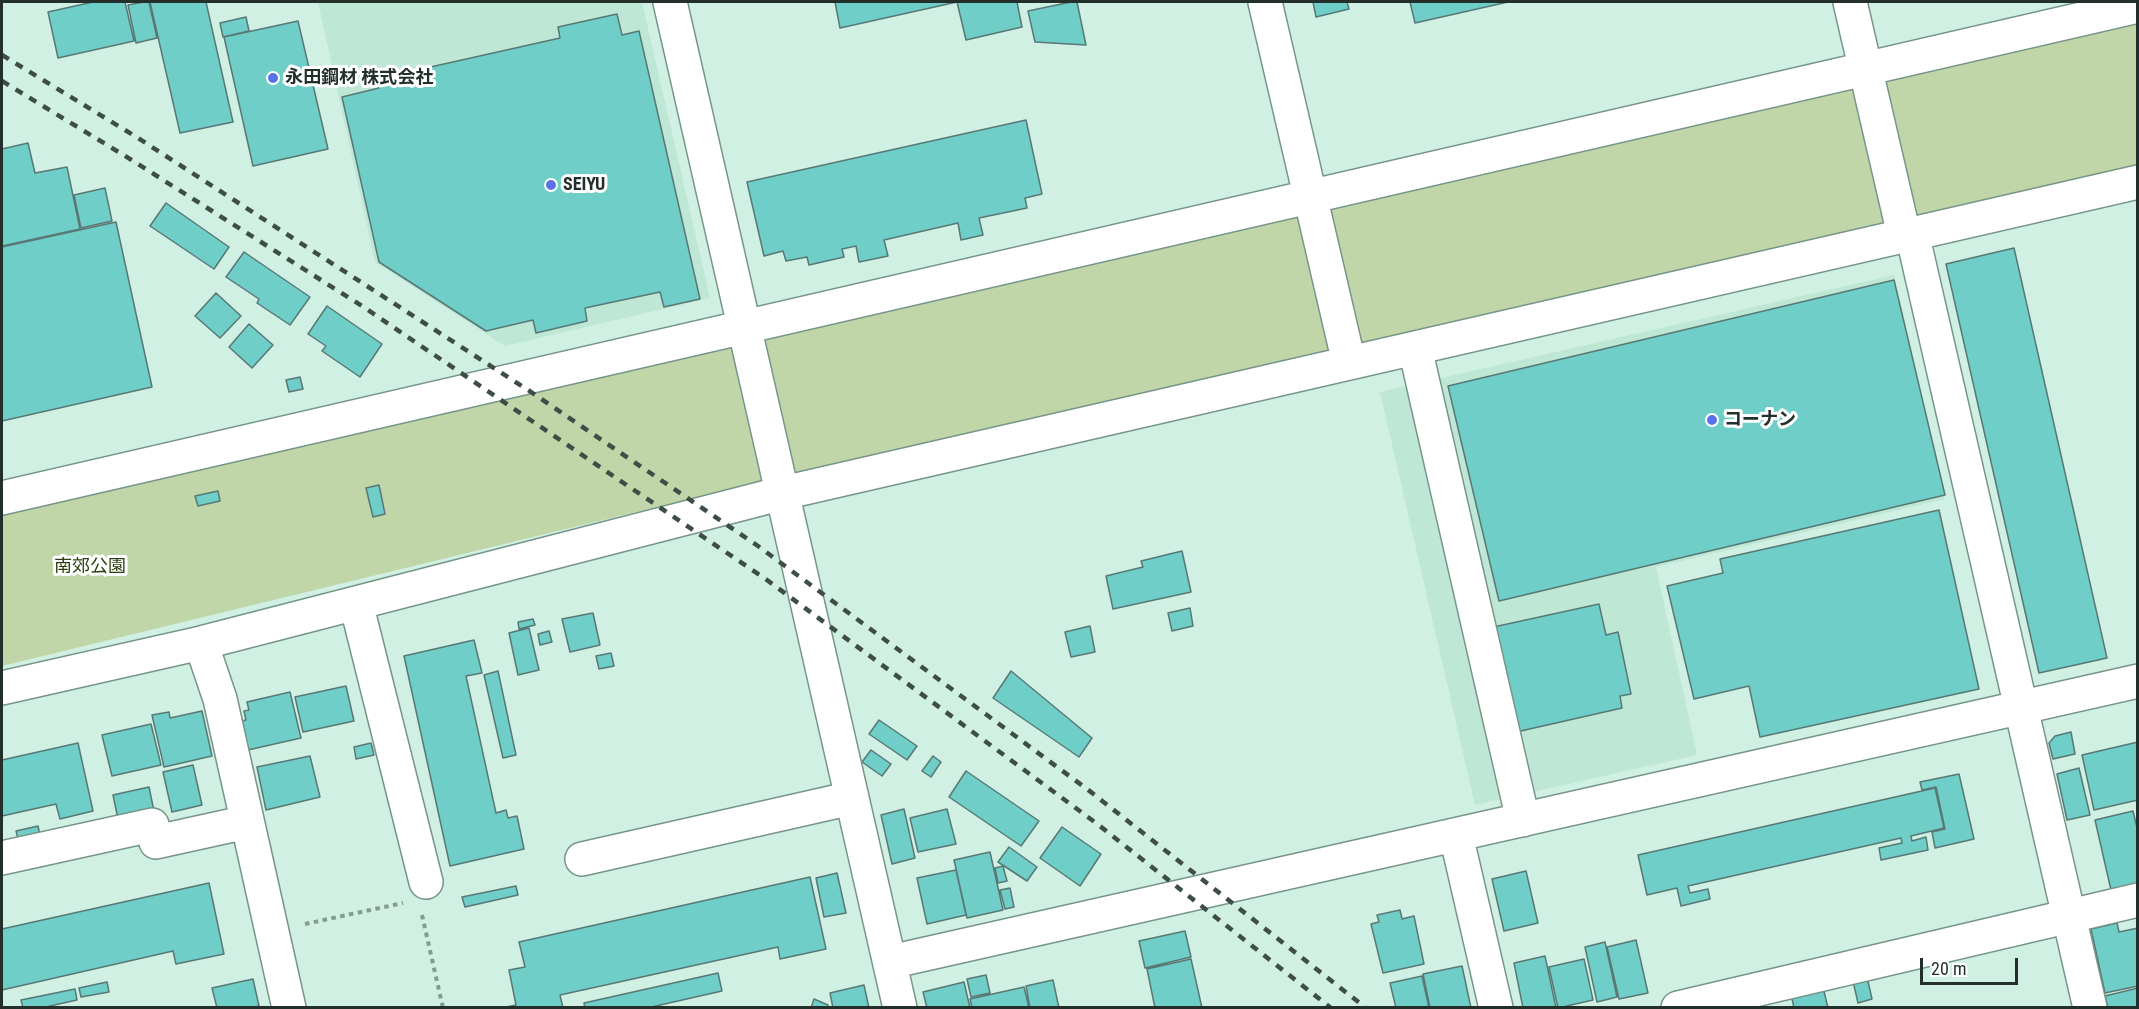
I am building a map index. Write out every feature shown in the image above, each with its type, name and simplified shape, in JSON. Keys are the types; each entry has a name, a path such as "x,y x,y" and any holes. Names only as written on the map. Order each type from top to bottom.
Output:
{"street":[{"path":"670,2 900,1008"},
{"path":"1265,2 1349,363"},
{"path":"1850,2 2021,707 2090,1008"},
{"path":"2,498 2138,6"},
{"path":"2,688 201,643 783,493 2138,182"},
{"path":"1415,348 1523,820"},
{"path":"356,603 422,890"},
{"path":"201,643 220,699 289,1008"},
{"path":"890,962 2138,681"},
{"path":"582,859 852,798"},
{"path":"2,858 152,825 156,842 248,822"},
{"path":"1456,835 1496,1008"},
{"path":"1678,1008 2138,900"}],"path":[{"path":"272,932 422,890 443,1008"}],"shaded area":[{"path":"318,2 642,2 710,298 505,346 375,262"},
{"path":"1894,275 1945,499 1656,567 1697,755 1475,805 1380,392"}],"green space":[{"name":"南郊公園","path":"2137,21 2137,166 821,467 2,666 2,511"}],"building":[{"path":"93,2 125,2 134,41 58,58 48,12"},
{"path":"149,2 157,38 136,43 128,5"},
{"path":"150,2 206,2 233,122 180,133"},
{"path":"835,2 957,2 840,28"},
{"path":"957,2 1017,2 1022,27 966,40"},
{"path":"1077,2 1086,45 1035,42 1028,11"},
{"path":"1313,2 1347,2 1349,9 1316,17"},
{"path":"1410,2 1508,2 1415,23"},
{"path":"617,14 622,35 639,31 700,299 664,307 660,292 585,308 587,321 536,333 533,320 486,331 379,262 342,97 379,88 377,79 560,38 558,27"},
{"path":"246,17 249,31 223,37 220,23"},
{"path":"298,21 328,149 253,166 224,37"},
{"path":"1026,120 1042,194 1025,198 1027,208 979,218 983,235 961,240 958,223 884,240 888,256 859,262 856,246 842,249 844,257 809,265 807,257 786,261 783,251 764,256 747,182"},
{"path":"28,143 35,173 67,167 80,229 2,246 2,149"},
{"path":"105,188 112,221 81,228 74,195"},
{"path":"166,203 229,247 214,269 150,226"},
{"path":"116,222 152,387 2,421 2,247"},
{"path":"2014,248 2107,658 2039,673 1946,264"},
{"path":"244,252 310,297 290,325 257,303 259,299 226,277"},
{"path":"1894,280 1945,495 1499,601 1448,386"},
{"path":"216,293 241,316 220,338 195,316"},
{"path":"327,306 382,344 360,377 322,351 326,346 308,334"},
{"path":"249,324 273,345 252,368 229,347"},
{"path":"300,377 303,389 289,392 286,380"},
{"path":"379,485 385,514 373,517 366,488"},
{"path":"218,491 220,501 198,506 195,496"},
{"path":"1939,510 1979,689 1760,737 1749,686 1694,699 1667,586 1723,573 1720,559"},
{"path":"1182,551 1191,592 1113,609 1106,576 1143,567 1141,561"},
{"path":"1599,604 1606,635 1618,632 1631,694 1620,696 1622,708 1512,733 1489,628"},
{"path":"1190,608 1193,626 1172,631 1168,613"},
{"path":"593,613 600,645 570,652 562,619"},
{"path":"533,619 535,625 519,629 518,622"},
{"path":"1090,626 1095,652 1071,657 1065,632"},
{"path":"529,628 539,670 518,675 509,633"},
{"path":"549,631 552,642 540,645 538,634"},
{"path":"474,640 482,673 466,676 496,813 506,810 508,818 517,816 524,849 450,866 404,656"},
{"path":"611,653 614,666 599,669 596,656"},
{"path":"498,671 516,755 503,758 484,675"},
{"path":"1011,671 1092,738 1079,757 993,698"},
{"path":"346,686 354,721 303,732 295,697"},
{"path":"290,692 301,738 248,750 241,721 246,720 244,711 249,710 247,702"},
{"path":"202,711 212,756 164,767 152,715 169,712 170,718"},
{"path":"879,720 917,746 907,760 869,734"},
{"path":"151,724 161,765 112,776 102,735"},
{"path":"2071,732 2075,754 2053,759 2049,743 2055,736"},
{"path":"2138,742 2138,800 2094,810 2082,755"},
{"path":"78,743 93,811 60,819 56,804 2,816 2,760"},
{"path":"371,743 374,755 356,759 354,747"},
{"path":"871,750 891,764 882,776 862,762"},
{"path":"310,756 320,797 266,810 257,767"},
{"path":"933,756 941,762 931,777 922,771"},
{"path":"193,765 202,805 172,812 163,772"},
{"path":"2079,768 2090,815 2067,820 2057,774"},
{"path":"966,771 1039,821 1021,846 949,797"},
{"path":"1959,774 1974,839 1935,848 1932,832 1945,829 1936,787 1922,790 1920,782"},
{"path":"149,787 154,811 118,819 113,795"},
{"path":"1935,788 1944,828 1911,836 1912,841 1926,837 1928,850 1881,860 1879,848 1902,843 1901,838 1688,886 1690,893 1708,889 1710,899 1681,906 1677,888 1647,895 1638,855"},
{"path":"904,809 915,858 892,864 881,815"},
{"path":"947,809 956,844 918,852 910,818"},
{"path":"2133,811 2138,832 2138,884 2111,890 2095,820"},
{"path":"38,826 41,841 20,846 16,831"},
{"path":"1062,827 1101,854 1080,886 1040,858"},
{"path":"1009,847 1037,867 1027,881 998,862"},
{"path":"990,852 1003,910 967,918 954,860"},
{"path":"1003,866 1007,881 998,883 995,868"},
{"path":"956,870 966,915 927,924 917,878"},
{"path":"1526,871 1538,923 1504,931 1492,879"},
{"path":"837,873 846,913 824,917 816,878"},
{"path":"810,877 826,949 780,959 778,947 560,995 563,1008 501,1008 516,1005 509,970 525,967 519,942"},
{"path":"209,883 224,954 176,964 173,951 2,990 2,929"},
{"path":"516,886 518,895 465,907 462,897"},
{"path":"1010,888 1014,907 1005,909 1000,890"},
{"path":"1400,910 1402,919 1414,916 1424,964 1383,973 1371,924 1379,922 1377,915"},
{"path":"2117,923 2119,932 2138,928 2138,986 2105,993 2091,929"},
{"path":"1185,931 1191,957 1145,968 1139,941"},
{"path":"1636,940 1648,993 1619,999 1607,947"},
{"path":"1605,942 1617,997 1597,1002 1585,947"},
{"path":"1545,956 1556,1008 1523,1008 1514,963"},
{"path":"1191,959 1202,1008 1155,1008 1147,969"},
{"path":"1584,959 1593,1000 1558,1008 1549,967"},
{"path":"1462,966 1471,1008 1430,1008 1423,974"},
{"path":"718,973 722,991 647,1008 585,1008 584,1003"},
{"path":"986,975 990,993 971,997 967,979"},
{"path":"1422,976 1429,1008 1396,1008 1390,983"},
{"path":"1867,977 1872,999 1858,1003 1853,981"},
{"path":"253,979 259,1006 217,1008 212,988"},
{"path":"1053,980 1059,1008 1030,1008 1026,986"},
{"path":"107,982 109,992 81,997 79,988"},
{"path":"964,982 970,1008 927,1008 923,992"},
{"path":"864,985 869,1008 833,1008 830,993"},
{"path":"1024,987 1029,1008 972,1008 970,999"},
{"path":"1823,987 1828,1008 1794,1008 1791,994"},
{"path":"2138,988 2138,1008 2108,1008 2105,996"},
{"path":"75,989 77,1000 41,1008 23,1008 21,1000"},
{"path":"814,999 828,1005 827,1008 811,1008"}],"railway":[{"path":"2,55 138,138 531,392 758,546 1087,789 1366,1008"},
{"path":"2,81 362,306 767,580 1096,823 1331,1008"}],"place":[{"name":"永田鋼材 株式会社","path":"273,78"},
{"name":"SEIYU","path":"551,185"},
{"name":"コーナン","path":"1712,420"}]}
